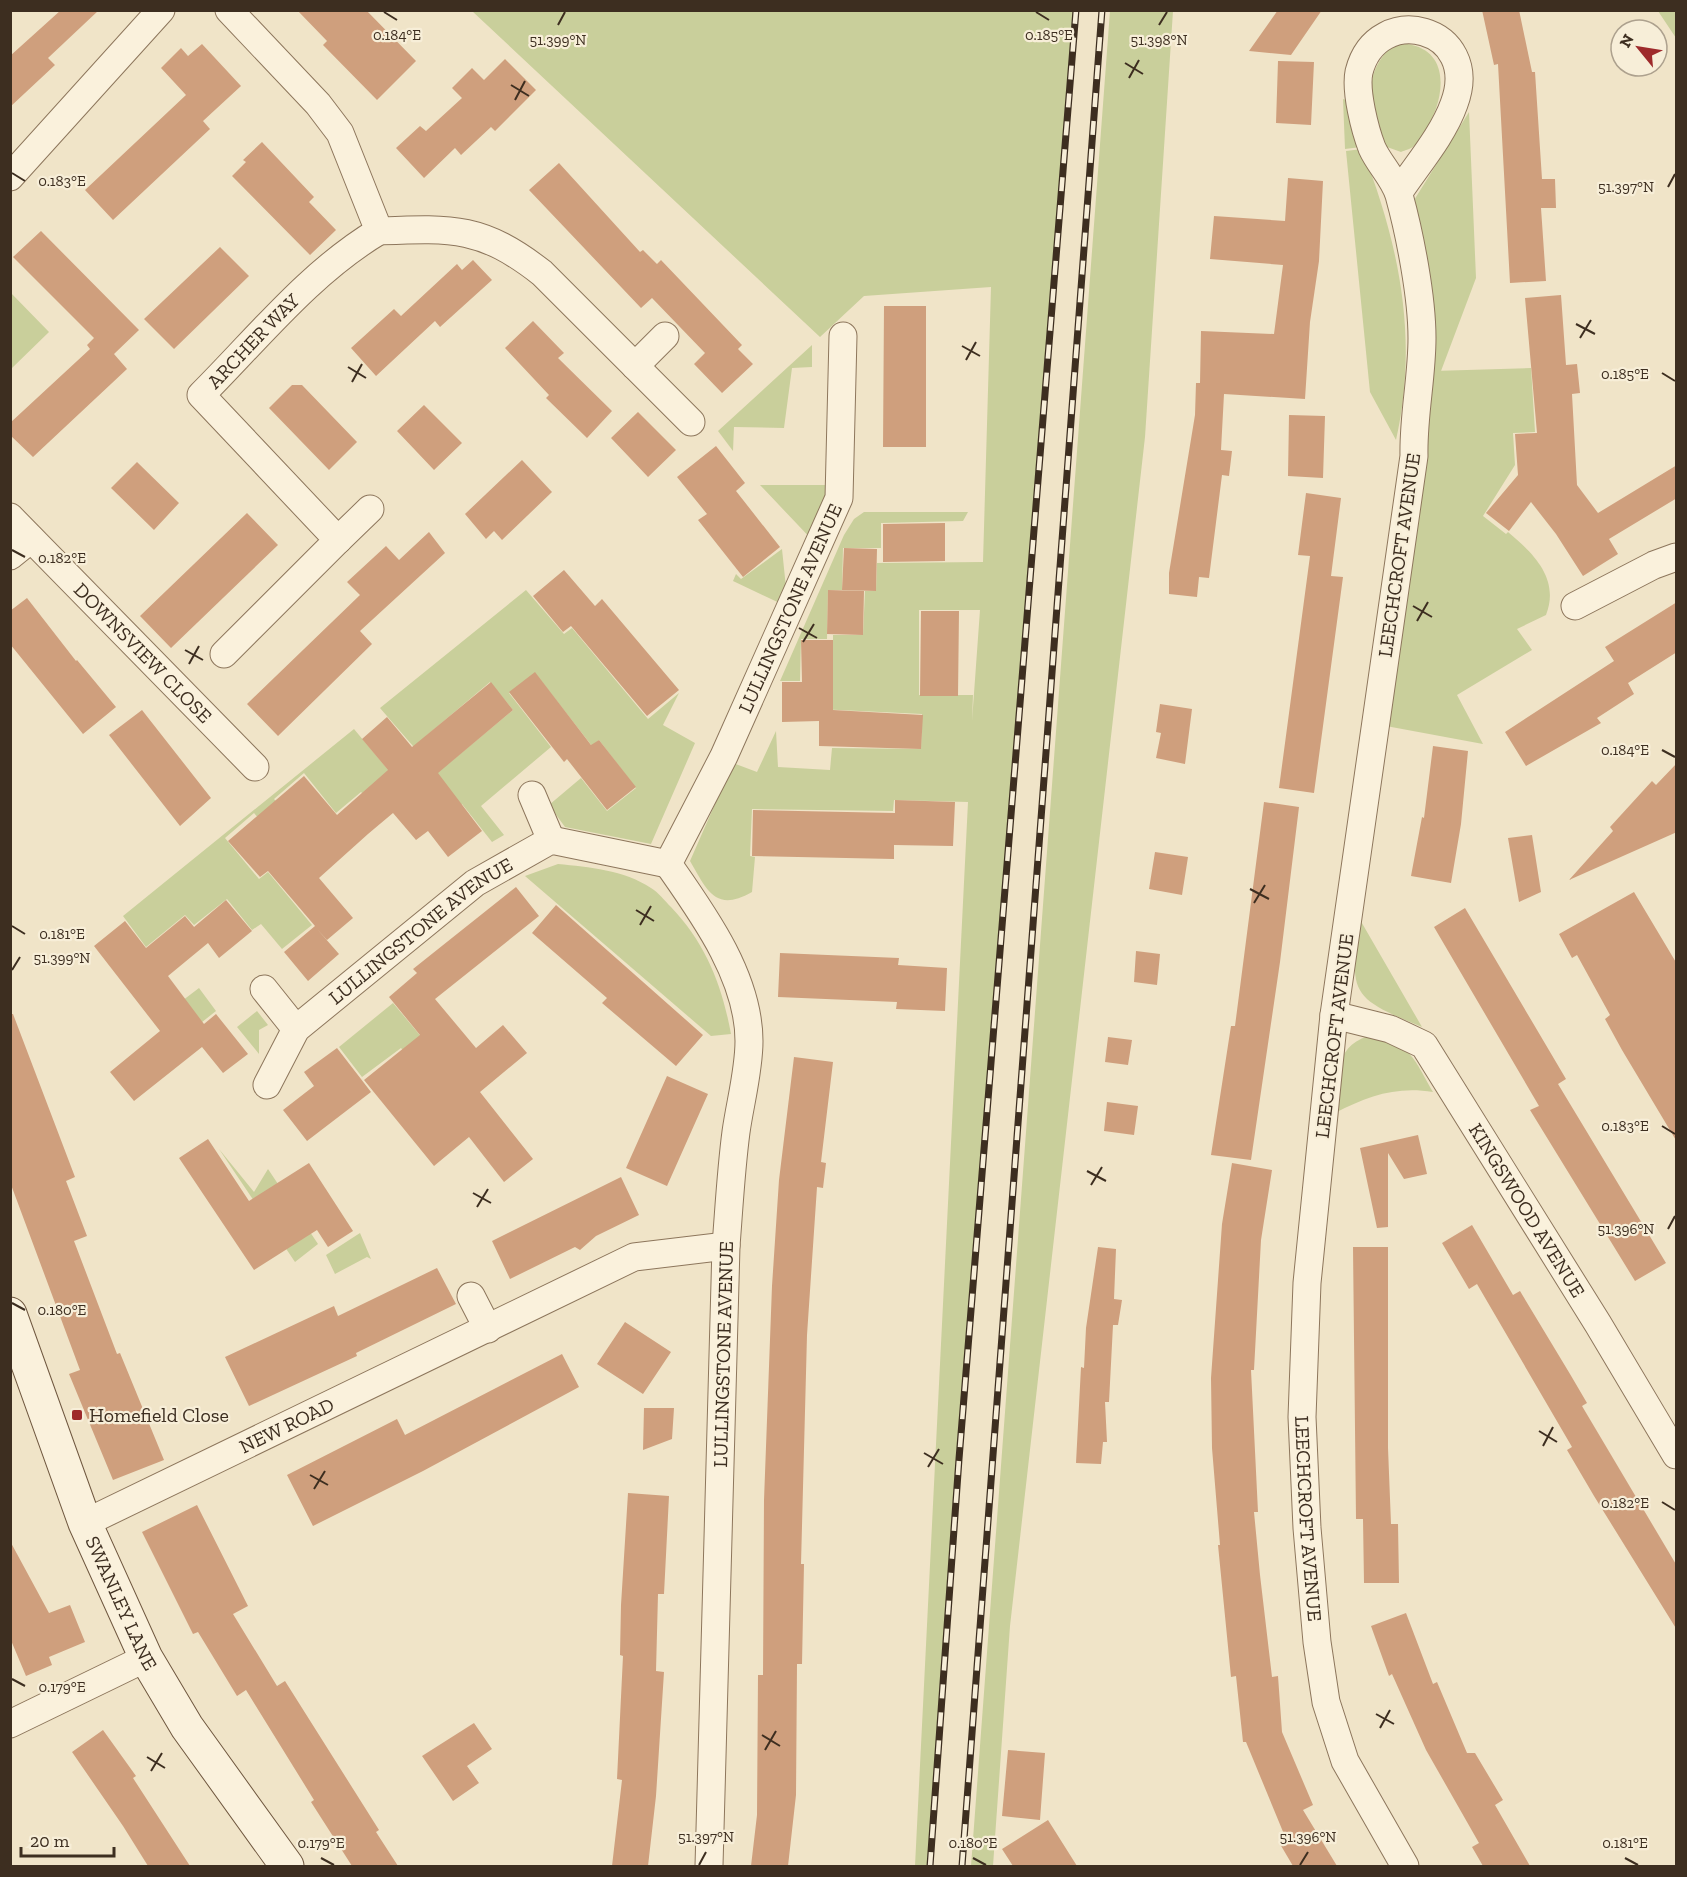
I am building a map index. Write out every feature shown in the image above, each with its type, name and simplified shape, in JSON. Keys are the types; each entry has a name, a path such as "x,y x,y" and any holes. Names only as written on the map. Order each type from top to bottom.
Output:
{"main road":[{"name":"SWANLEY LANE","path":"10,1314 85,1523 146,1658 187,1727 287,1866"}],"street":[{"path":"10,177 161,10"},
{"path":"229,10 318,104 340,133 379,231"},
{"name":"LEECHCROFT AVENUE","path":"1399,192 1455,104 1460,69 1450,50 1437,33 1416,26 1387,32 1365,51 1359,75 1359,96 1372,147 1399,192 1415,276 1422,336 1413,421 1414,456 1334,1015 1307,1283 1302,1417 1307,1528 1317,1642 1326,1702 1345,1761 1405,1866"},
{"name":"ARCHER WAY","path":"338,540 201,395 324,271 356,245 379,231 444,228 474,234 499,244 542,273 691,422"},
{"path":"635,366 665,336"},
{"name":"LULLINGSTONE AVENUE","path":"709,1866 726,1246 734,1145 749,1040 742,1002 730,966 708,920 668,864 724,756 839,498 843,336"},
{"path":"224,654 370,509"},
{"name":"DOWNSVIEW CLOSE","path":"10,517 21,547 183,690 255,767"},
{"path":"1575,606 1654,565 1677,557"},
{"path":"532,795 551,840 668,864"},
{"name":"LULLINGSTONE AVENUE","path":"267,1085 296,1029 475,883 551,840"},
{"path":"264,989 296,1029"},
{"name":"KINGSWOOD AVENUE","path":"1334,1015 1390,1029 1424,1045 1677,1455"},
{"name":"NEW ROAD","path":"85,1523 379,1378 488,1329 634,1257 726,1246"},
{"path":"471,1296 488,1329"},
{"path":"10,1724 146,1658"}],"green space":[{"path":"472,11 1078,11 956,1458 928,1866 915,1866 968,802 894,800 893,811 752,809 750,856 755,857 752,892 739,898 729,900 714,895 707,889 690,861 733,763 757,772 776,731 778,767 830,770 832,748 921,749 922,714 818,709 833,682 833,635 863,635 865,591 876,591 877,563 983,562 991,287 864,296 820,337","holes":["919,610 980,610 972,721 973,695 919,695"]},
{"path":"1110,11 1173,11 1145,437 1010,1626 993,1866 971,1866"},
{"path":"1658,11 1676,11 1676,38 1669,28 1669,18 1663,18"},
{"path":"1410,44 1425,51 1434,59 1441,82 1431,121 1417,143 1401,152 1387,147 1380,134 1375,121 1371,93 1376,67 1383,55 1394,45"},
{"path":"1343,99 1346,100 1361,147 1345,149"},
{"path":"1469,112 1476,278 1441,371 1531,368 1535,432 1513,433 1515,465 1483,516 1506,534 1508,532 1535,558 1547,579 1550,590 1549,602 1546,615 1517,629 1532,650 1457,695 1483,744 1386,726 1419,470 1411,205"},
{"path":"1362,149 1386,220 1402,292 1406,365 1403,402 1396,440 1370,392 1346,151"},
{"path":"11,293 49,332 11,369"},
{"path":"812,345 812,367 792,368 784,428 734,427 733,451 718,431"},
{"path":"760,485 836,485 816,544"},
{"path":"864,512 968,512 963,521 881,523 881,548 843,548 842,590 828,590 827,639 801,639 800,681 780,681 844,535 854,519"},
{"path":"782,549 788,607 733,581 736,574 741,579"},
{"path":"526,590 564,634 572,628 648,719 679,693 663,725 695,743 651,844 565,827 549,805 581,778 607,811 636,788 599,740 592,746 535,673 509,693 551,747 481,806 504,835 492,842 462,804 443,816 419,753 380,708","holes":["490,682 513,710 448,764 426,736"]},
{"path":"354,729 394,777 368,799 361,792 336,813 304,773 274,799 309,839 287,852 254,813 225,838 259,879 268,872 312,925 282,949 261,924 252,930 227,899 194,925 185,915 146,947 123,916"},
{"path":"558,864 618,873 641,882 659,894 694,936 711,966 723,999 731,1034 711,1036 525,876"},
{"path":"1359,918 1422,1027 1380,1008 1360,990 1355,963"},
{"path":"199,988 216,1011 192,1030 174,1007"},
{"path":"393,1003 444,1064 422,1073 401,1048 362,1077 339,1047"},
{"path":"257,1011 268,1025 259,1030 259,1054 237,1027"},
{"path":"1368,1036 1394,1043 1409,1054 1415,1060 1433,1092 1407,1090 1382,1094 1335,1113 1337,1078 1343,1057 1356,1041"},
{"path":"219,1149 254,1192 268,1169 318,1244 295,1262"},
{"path":"360,1233 371,1259 367,1257 335,1274 326,1255"}],"building":[{"path":"61,10 99,10 48,58 55,65 10,107 10,56"},
{"path":"297,10 366,10 416,61 377,100 323,45 327,41"},
{"path":"1278,10 1322,10 1291,55 1249,51"},
{"path":"1482,10 1519,10 1532,72 1535,72 1542,179 1555,179 1556,208 1541,208 1546,281 1510,283 1498,64 1494,65"},
{"path":"202,44 241,86 203,121 210,129 113,220 85,190 186,95 161,68 181,48 188,56"},
{"path":"505,59 536,90 495,131 491,127 461,155 455,148 424,178 396,148 420,126 426,131 462,98 452,88 472,68 484,80"},
{"path":"1278,61 1314,62 1311,125 1276,123"},
{"path":"262,142 314,197 309,202 336,230 310,255 232,176 246,162 243,160"},
{"path":"559,163 640,252 643,250 657,264 661,260 742,345 738,349 753,364 722,393 694,364 705,353 652,298 641,308 529,190"},
{"path":"1288,178 1323,181 1319,261 1310,322 1305,399 1224,394 1221,450 1232,451 1229,476 1222,475 1209,578 1199,577 1197,597 1169,594 1169,573 1195,415 1196,383 1200,383 1201,331 1274,334 1283,265 1210,259 1214,216 1285,221"},
{"path":"41,231 139,330 114,354 127,369 33,457 10,435 10,423 90,349 87,345 94,338 13,257"},
{"path":"220,247 249,276 174,349 144,319"},
{"path":"473,260 492,280 440,327 435,321 376,376 351,348 394,309 401,316 457,264 462,270"},
{"path":"1561,295 1566,365 1577,364 1580,393 1572,394 1577,485 1598,513 1677,465 1677,498 1609,539 1618,554 1583,576 1556,534 1531,502 1509,531 1486,513 1518,475 1515,434 1537,433 1525,298"},
{"path":"884,306 926,306 926,447 883,447"},
{"path":"533,321 564,353 558,358 612,411 587,438 546,398 549,395 505,348"},
{"path":"292,385 302,385 357,442 329,470 269,408"},
{"path":"424,405 462,443 434,470 397,431"},
{"path":"638,412 676,450 648,477 611,438"},
{"path":"1289,415 1325,416 1323,478 1288,476"},
{"path":"716,446 745,483 736,491 780,547 743,577 698,520 707,514 677,477"},
{"path":"522,460 552,492 502,540 494,531 486,539 465,514"},
{"path":"137,462 179,503 154,530 111,488"},
{"path":"1306,493 1341,498 1331,576 1343,577 1314,793 1279,788 1310,556 1298,555"},
{"path":"247,513 278,545 171,648 140,616"},
{"path":"945,523 945,561 883,562 883,524"},
{"path":"429,532 445,553 360,631 372,644 278,736 247,704 360,595 347,582 386,546 399,560"},
{"path":"844,548 877,549 876,591 842,590"},
{"path":"564,570 595,606 602,599 679,690 647,716 571,626 563,632 533,596"},
{"path":"828,590 864,591 863,635 827,634"},
{"path":"27,598 76,661 116,707 83,734 10,644 10,611"},
{"path":"1677,602 1677,652 1628,683 1634,694 1597,718 1601,723 1526,766 1505,732 1614,661 1605,647"},
{"path":"921,611 959,611 958,696 920,696"},
{"path":"801,640 833,640 833,710 923,715 921,749 819,746 819,721 782,722 782,682 802,682"},
{"path":"535,672 591,745 599,740 636,787 607,810 567,759 564,762 509,692"},
{"path":"491,682 513,710 438,773 482,831 448,857 428,831 416,840 393,813 368,834 319,878 353,918 327,940 317,929 339,954 308,981 284,952 315,926 268,871 260,877 228,841 304,776 337,815 388,770 362,739 387,717 412,747"},
{"path":"1160,704 1192,709 1185,764 1156,758 1161,733 1156,732"},
{"path":"142,710 211,798 180,826 109,735"},
{"path":"1433,746 1468,751 1461,824 1451,883 1411,876 1422,817 1424,818"},
{"path":"1677,763 1677,832 1569,880 1613,831 1610,827 1652,781 1656,785"},
{"path":"895,800 955,802 953,846 894,845 894,859 752,856 753,810 895,813"},
{"path":"1264,802 1299,807 1280,962 1251,1160 1211,1155 1231,1026 1235,1026"},
{"path":"1532,835 1541,892 1519,902 1508,838"},
{"path":"1155,852 1188,857 1182,895 1149,889"},
{"path":"516,887 539,916 435,999 476,1048 503,1025 527,1053 480,1092 533,1159 504,1182 469,1137 434,1166 364,1080 420,1035 389,997 417,973 413,969"},
{"path":"1634,892 1677,964 1677,1142 1605,1019 1610,1015 1577,955 1572,958 1559,934"},
{"path":"226,900 252,931 219,958 208,943 168,976 204,1024 216,1014 248,1054 223,1073 202,1047 134,1101 110,1072 160,1031 94,946 125,921 146,948 185,916 194,927"},
{"path":"556,905 703,1035 676,1066 602,1003 607,998 532,933"},
{"path":"1465,908 1566,1079 1558,1084 1666,1263 1635,1281 1530,1110 1539,1106 1434,927"},
{"path":"1136,951 1160,954 1157,985 1134,982"},
{"path":"780,953 899,958 898,965 947,968 945,1011 896,1009 897,1002 778,997"},
{"path":"10,1014 13,1014 75,1177 66,1181 87,1236 74,1241 117,1354 120,1353 164,1460 113,1480 69,1374 80,1370 10,1182"},
{"path":"1108,1037 1132,1040 1128,1065 1105,1062"},
{"path":"337,1048 371,1092 307,1141 283,1110 314,1086 304,1072"},
{"path":"794,1057 833,1062 821,1162 826,1163 823,1188 817,1187 807,1335 801,1564 804,1564 802,1664 797,1664 796,1795 788,1866 751,1866 757,1815 758,1675 763,1675 764,1500 772,1286 779,1180"},
{"path":"667,1076 708,1094 667,1186 626,1168"},
{"path":"1107,1102 1138,1106 1134,1135 1104,1131"},
{"path":"1418,1135 1427,1174 1404,1179 1388,1153 1388,1227 1377,1228 1360,1148"},
{"path":"208,1139 249,1201 309,1163 353,1231 328,1247 317,1230 254,1270 179,1158"},
{"path":"1232,1163 1272,1170 1261,1240 1254,1370 1251,1370 1258,1512 1254,1512 1272,1677 1278,1676 1282,1732 1313,1805 1303,1810 1337,1866 1293,1866 1280,1844 1286,1839 1246,1742 1243,1742 1236,1676 1231,1677 1218,1545 1220,1545 1212,1448 1211,1378 1222,1224"},
{"path":"621,1177 639,1215 596,1236 580,1250 575,1247 510,1279 492,1241"},
{"path":"1472,1225 1513,1295 1520,1291 1570,1374 1587,1403 1582,1406 1677,1566 1677,1630 1567,1450 1572,1447 1477,1284 1469,1289 1442,1243"},
{"path":"1098,1247 1116,1249 1114,1299 1122,1300 1118,1325 1113,1325 1109,1402 1105,1402 1107,1442 1103,1442 1101,1464 1076,1463 1081,1367 1084,1368 1086,1328"},
{"path":"1353,1247 1388,1247 1388,1448 1391,1524 1398,1524 1399,1583 1364,1583 1363,1519 1356,1519"},
{"path":"437,1268 456,1304 356,1353 357,1356 249,1406 225,1357 334,1306 338,1316"},
{"path":"625,1322 671,1352 643,1394 597,1364"},
{"path":"562,1354 579,1387 423,1471 313,1526 287,1475 397,1419 405,1435"},
{"path":"644,1408 674,1408 672,1439 643,1450"},
{"path":"628,1493 669,1496 664,1594 658,1594 656,1671 664,1672 656,1796 648,1866 612,1866 622,1780 617,1779 623,1656 620,1655 621,1605"},
{"path":"197,1505 248,1606 233,1614 277,1686 285,1681 379,1830 376,1832 398,1866 352,1866 311,1802 314,1800 246,1690 237,1696 198,1632 193,1634 142,1532"},
{"path":"10,1541 49,1613 70,1605 85,1642 49,1657 52,1665 26,1676 10,1638"},
{"path":"1406,1613 1433,1684 1437,1682 1467,1753 1475,1753 1503,1800 1495,1805 1530,1866 1483,1866 1472,1847 1479,1843 1426,1750 1392,1674 1389,1676 1371,1626"},
{"path":"474,1723 492,1749 467,1766 479,1783 453,1801 422,1756"},
{"path":"103,1730 136,1776 133,1778 190,1866 148,1866 72,1752"},
{"path":"1008,1750 1045,1753 1040,1820 1002,1816"},
{"path":"1048,1820 1077,1866 1013,1866 1002,1849"}],"railway":[{"path":"930,1866 959,1459 1076,10"},
{"path":"962,1866 1102,10"}],"place":[{"name":"Homefield Close","path":"77,1415"}]}
